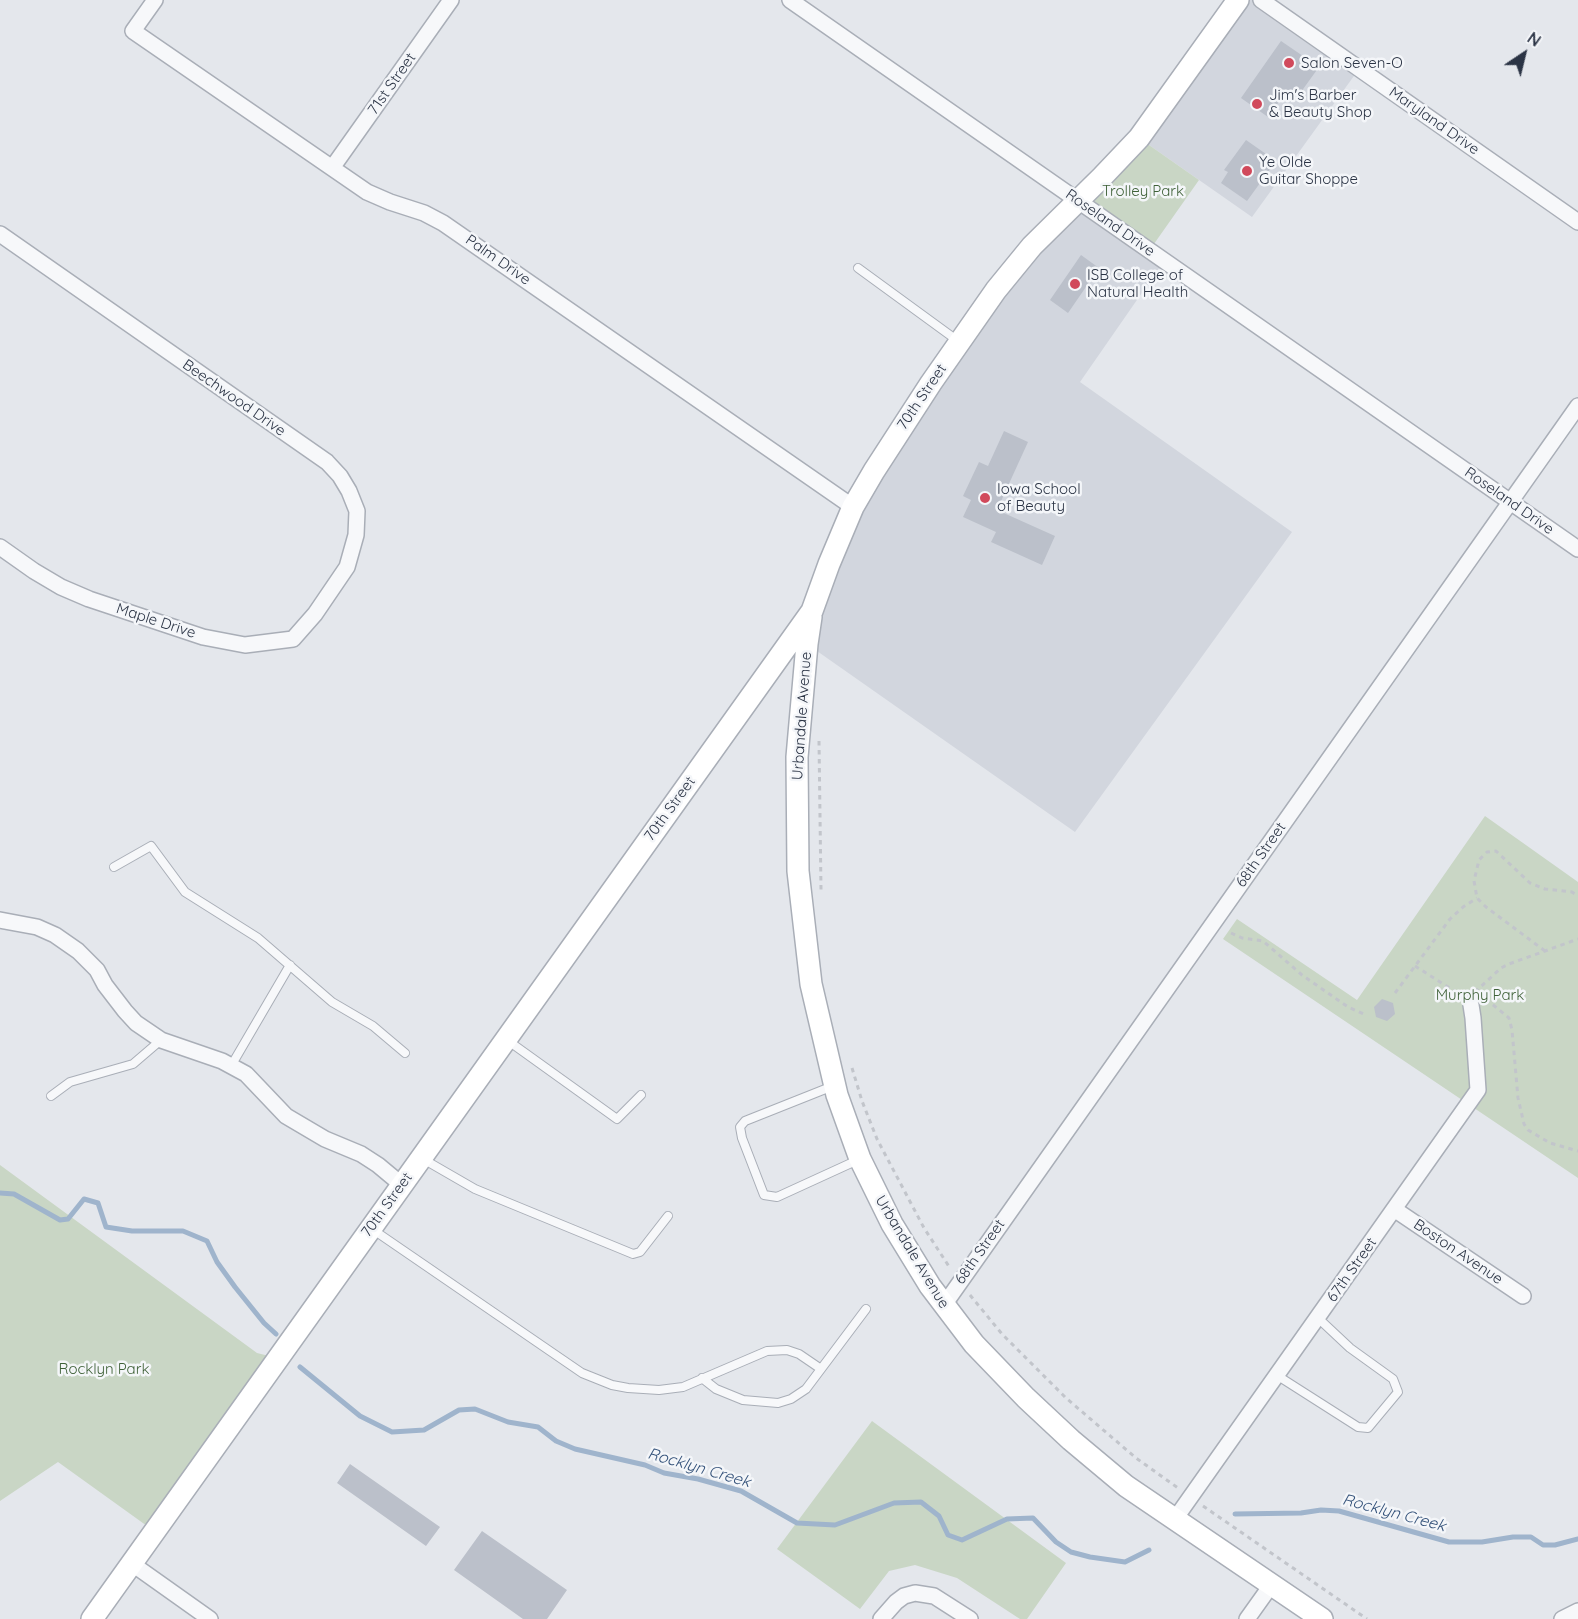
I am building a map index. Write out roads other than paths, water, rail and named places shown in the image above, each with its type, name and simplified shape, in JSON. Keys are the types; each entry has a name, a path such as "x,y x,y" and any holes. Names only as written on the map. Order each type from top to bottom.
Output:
{"street":[{"name":"Palm Drive","path":"156,0 133,31 378,198 424,213 443,223 853,507"},
{"name":"71st Street","path":"332,168 451,0"},
{"name":"Roseland Drive","path":"790,0 1578,549"},
{"name":"70th Street","path":"92,1619 812,610 853,507 886,451 996,290 1022,256 1110,170 1144,131 1237,0"},
{"name":"Maryland Drive","path":"1261,0 1578,222"},
{"name":"Beechwood Drive","path":"0,234 327,462 340,476 357,511 356,535 347,567 315,614"},
{"name":"68th Street","path":"944,1305 1578,406"},
{"name":"Maple Drive","path":"0,547 34,571 89,600 203,637 244,645 294,639 315,614"},
{"name":"Urbandale Avenue","path":"812,610 796,757 798,871 812,984 835,1086 860,1159 892,1224 944,1305 974,1344 1064,1433 1105,1470 1322,1619"},
{"path":"0,920 37,927 55,935 78,951 97,970 105,985 136,1023 161,1041 222,1061 246,1074 286,1116 325,1139 361,1154 402,1185"},
{"name":"67th Street","path":"1175,1519 1478,1090 1473,1018 1469,997"},
{"name":"Boston Avenue","path":"1394,1209 1522,1296"},
{"path":"131,1563 210,1619"},
{"path":"1247,1619 1272,1584"},
{"path":"881,1619 896,1602 904,1596 915,1593 934,1596 970,1619"},
{"path":"1563,1619 1578,1611"}],"lane":[{"path":"858,268 960,342"},
{"path":"114,867 151,846 185,892 258,938 333,1002 373,1026 405,1053"},
{"path":"231,1066 290,964"},
{"path":"506,1039 617,1119 641,1095"},
{"path":"51,1095 70,1082 133,1064 161,1041"},
{"path":"835,1086 745,1121 740,1126 742,1138 764,1195 777,1197 860,1159"},
{"path":"422,1158 475,1189 633,1254 640,1252 668,1216"},
{"path":"370,1228 582,1373 612,1385 659,1390 683,1387 767,1352 787,1350 799,1354 821,1369"},
{"path":"702,1378 728,1395 743,1400 778,1403 791,1400 806,1389 866,1309"},
{"path":"1278,1376 1358,1427 1368,1428 1398,1392 1393,1379 1350,1348 1318,1318"}],"waterway":[{"name":"Rocklyn Creek","path":"0,1193 14,1194 60,1220 68,1219 84,1199 98,1203 106,1227 132,1231 183,1231 207,1241 217,1262 235,1287 264,1323 276,1334"},
{"name":"Rocklyn Creek","path":"300,1367 360,1416 392,1432 424,1430 459,1410 475,1409 508,1422 538,1427 556,1441 575,1449 741,1491 797,1523 835,1525 894,1503 921,1502 939,1516 948,1535 962,1540 1007,1519 1033,1518 1056,1542 1071,1552 1125,1562 1149,1550"},
{"name":"Rocklyn Creek","path":"1235,1514 1339,1511 1449,1542 1482,1542 1513,1537 1531,1537 1543,1545 1555,1545 1578,1539"}],"place":[{"name":"Salon Seven-O","path":"1289,63"},
{"name":"Jim's Barber & Beauty Shop","path":"1257,104"},
{"name":"Ye Olde Guitar Shoppe","path":"1247,171"},
{"name":"ISB College of Natural Health","path":"1075,284"},
{"name":"Iowa School of Beauty","path":"985,498"}],"park label":[{"name":"Trolley Park","path":"1143,191"},
{"name":"Murphy Park","path":"1480,995"},
{"name":"Rocklyn Park","path":"104,1369"}]}
